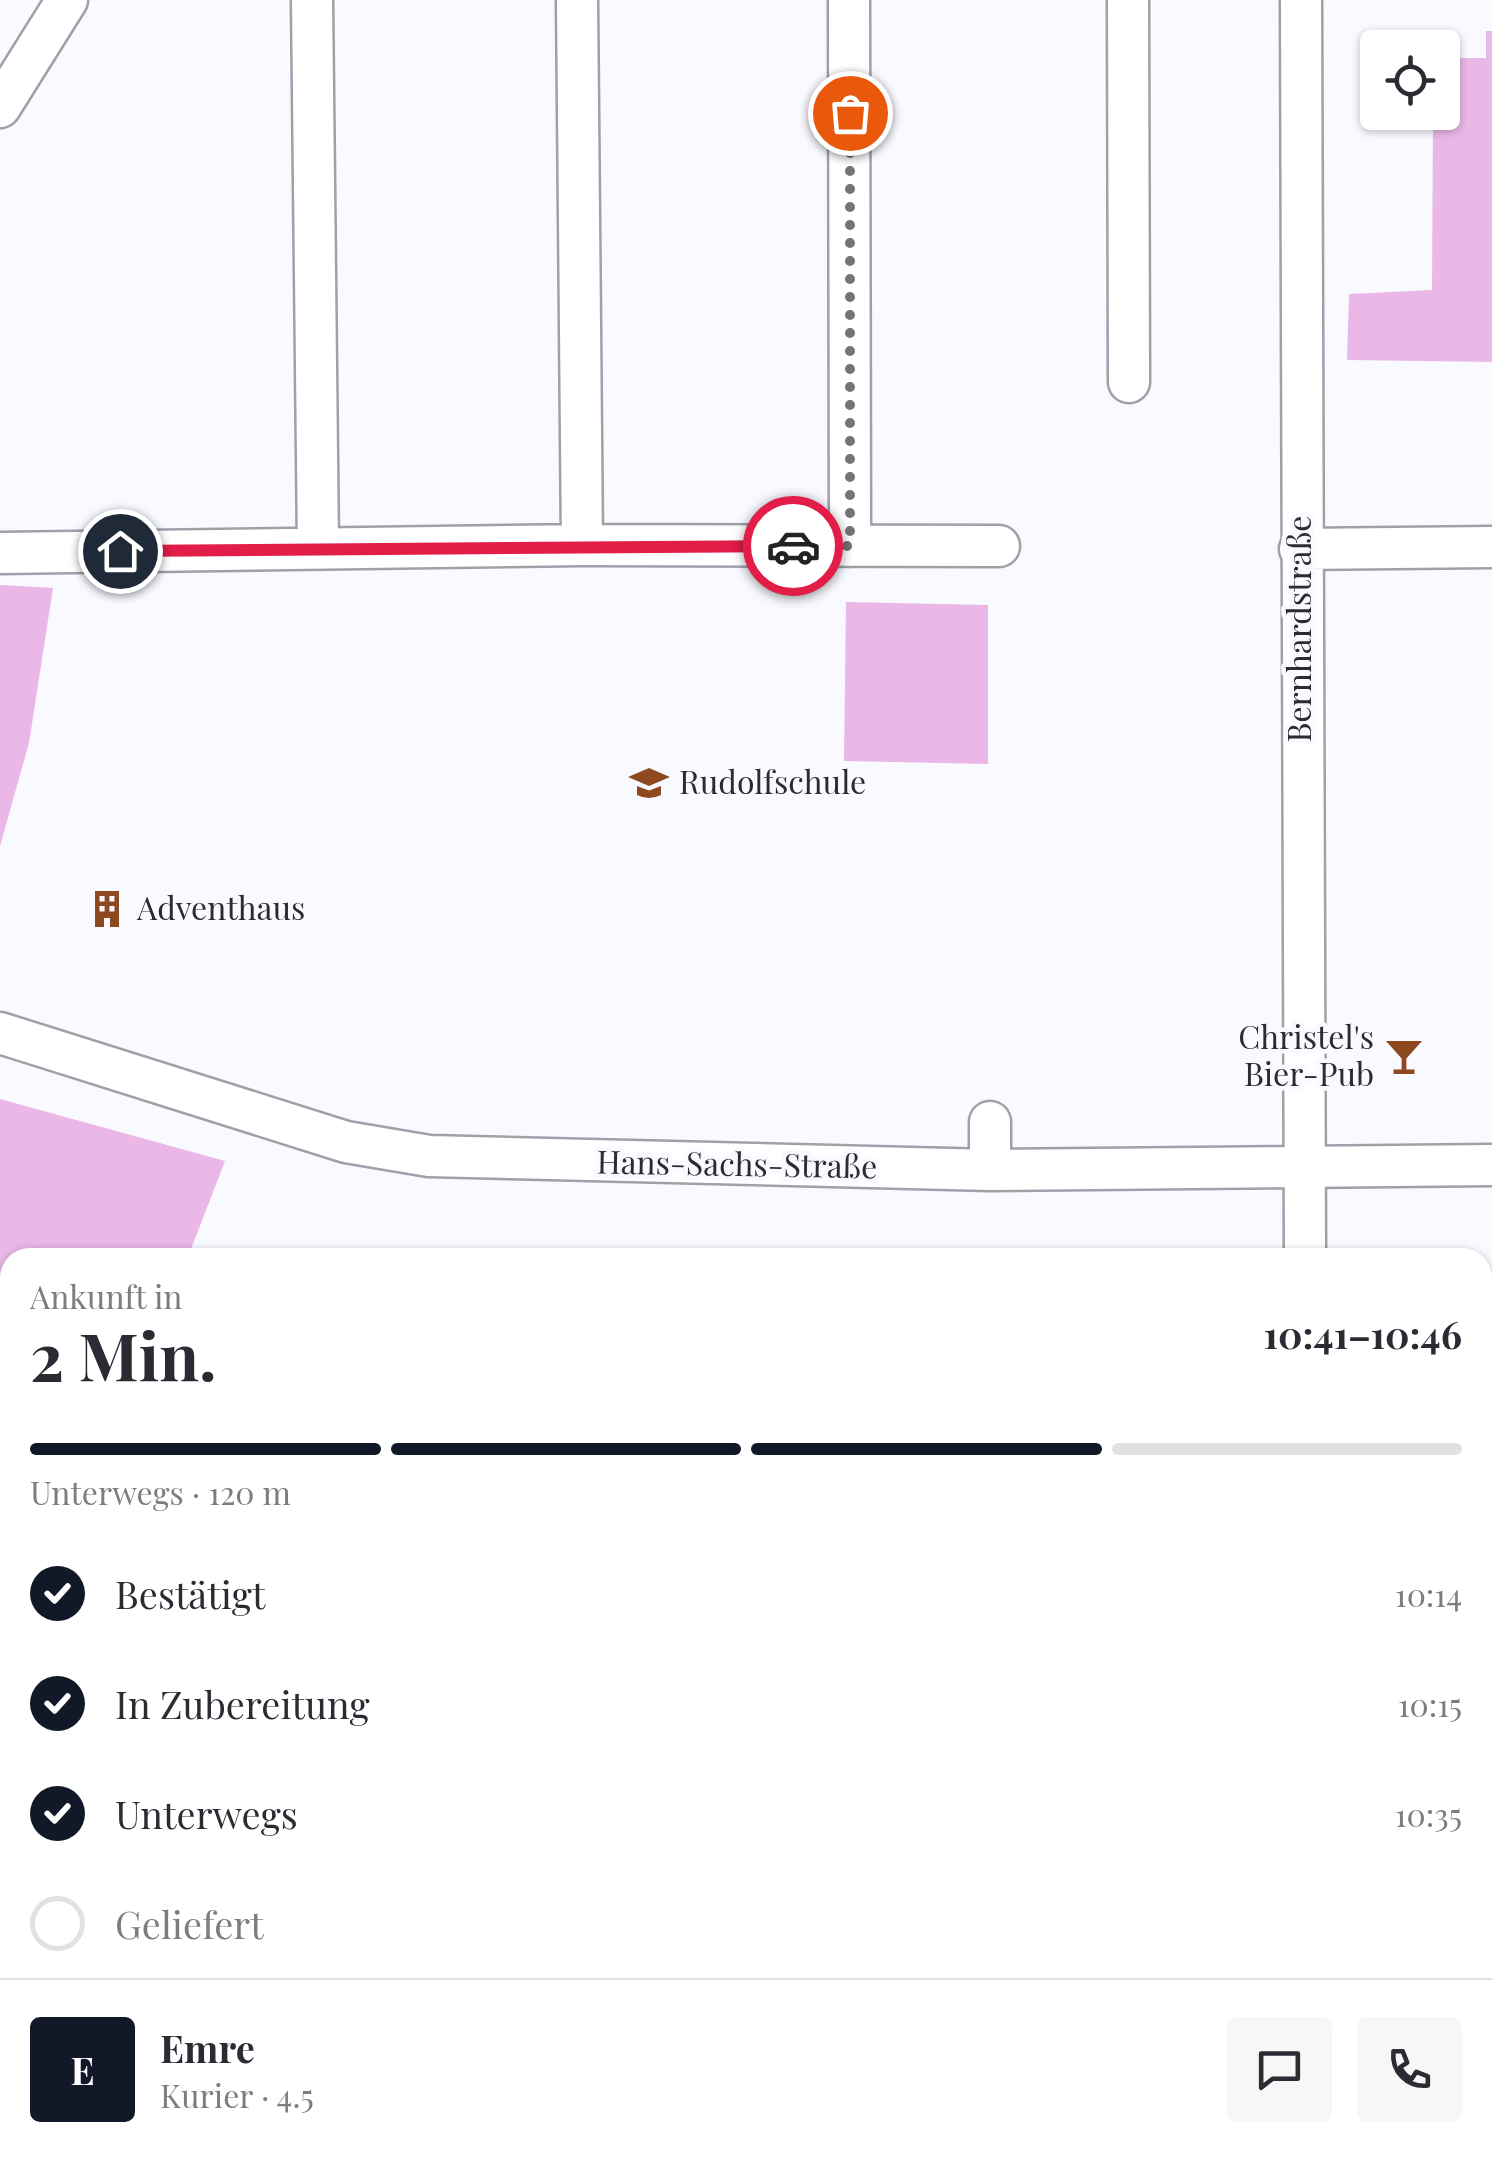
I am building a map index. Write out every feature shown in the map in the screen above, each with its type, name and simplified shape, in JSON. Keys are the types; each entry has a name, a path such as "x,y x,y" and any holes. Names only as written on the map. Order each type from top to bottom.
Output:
{"street":[{"path":"0,107 67,0"},
{"path":"312,0 318,548"},
{"path":"577,0 582,545"},
{"path":"849,0 850,546"},
{"path":"1128,0 1129,382"},
{"name":"Bernhardstraße","path":"1300,0 1305,1248"},
{"path":"0,553 582,545 999,546"},
{"path":"1300,549 1492,548"},
{"name":"Hans-Sachs-Straße","path":"0,1033 346,1142 429,1156 990,1170 1492,1165"},
{"path":"990,1122 990,1170"}],"shaded area":[{"path":"1486,31 1492,31 1492,362 1347,360 1349,294 1432,290 1433,130 1460,130 1460,58 1486,58"},
{"path":"0,585 53,588 29,743 0,846"},
{"path":"846,602 988,605 988,764 844,761"},
{"path":"0,1099 225,1161 191,1248 0,1248"}],"way so far":[{"path":"793,546 850,546 850,113"}],"place":[{"name":"Rudolfschule","path":"649,783"},
{"name":"Adventhaus","path":"107,909"},
{"name":"Christel's Bier-Pub","path":"1404,1056"}],"route":[{"path":"120,551 793,546"}]}
